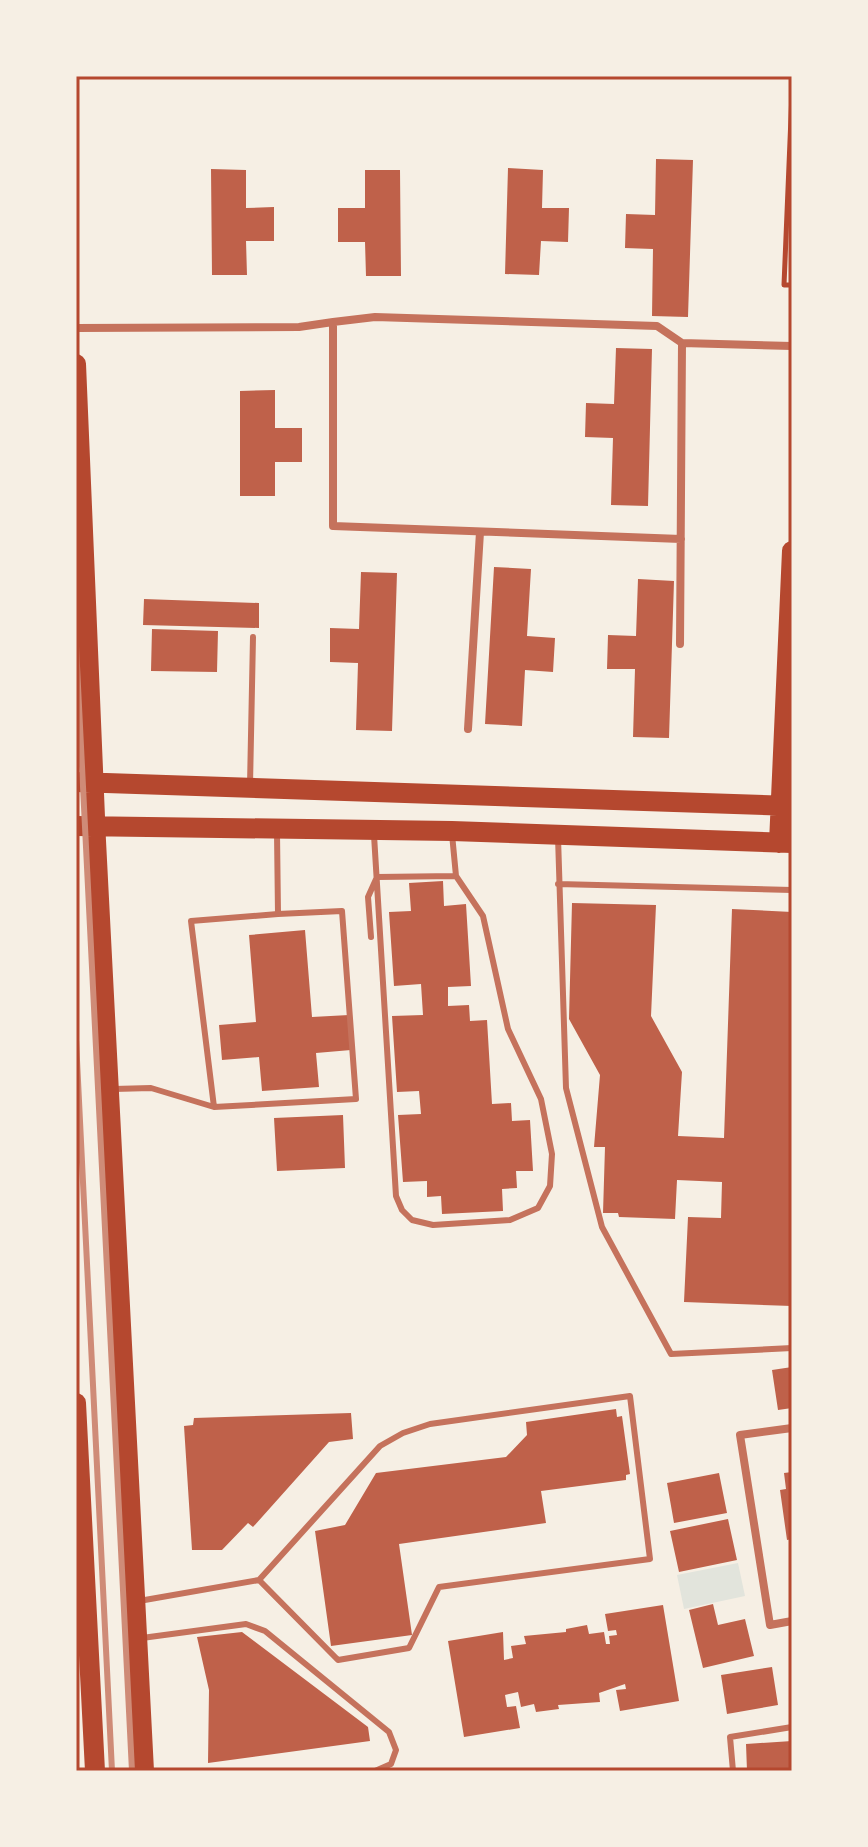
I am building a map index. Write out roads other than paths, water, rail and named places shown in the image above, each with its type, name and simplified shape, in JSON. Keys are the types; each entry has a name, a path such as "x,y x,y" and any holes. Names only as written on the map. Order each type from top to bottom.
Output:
{"main road":[{"path":"76,364 86,825 110,1089 144,1771"},
{"path":"86,825 452,831 786,843 792,551"},
{"path":"84,782 786,806"},
{"path":"76,1403 84,1682 95,1771"}],"street":[{"path":"76,328 299,327 375,317 657,326 682,343 792,346"},
{"path":"333,322 333,526 681,539"},
{"path":"680,644 682,343"},
{"path":"468,729 480,532"},
{"path":"792,1428 740,1435 770,1625 792,1621"}],"lane":[{"path":"250,789 253,637"},
{"path":"277,830 278,914"},
{"path":"374,831 396,1196 402,1210 412,1220 433,1225 510,1220 538,1208 550,1186 552,1154 541,1099 508,1029 483,916 456,876 452,831"},
{"path":"558,837 566,1088 602,1227 671,1354 792,1348"},
{"path":"377,877 456,876"},
{"path":"371,937 368,897 377,877"},
{"path":"558,884 792,890"},
{"path":"110,1089 151,1088 214,1107 356,1099 342,911 191,921 214,1107"},
{"path":"135,1601 259,1580 380,1446 403,1433 430,1424 630,1396 650,1559 439,1587 409,1648 338,1660 259,1580"},
{"path":"137,1638 246,1624 265,1631 389,1732 396,1750 391,1764 375,1771"},
{"path":"733,1771 730,1737 792,1727"}],"railway":[{"path":"76,646 132,1771"},
{"path":"76,1040 112,1771"}]}
